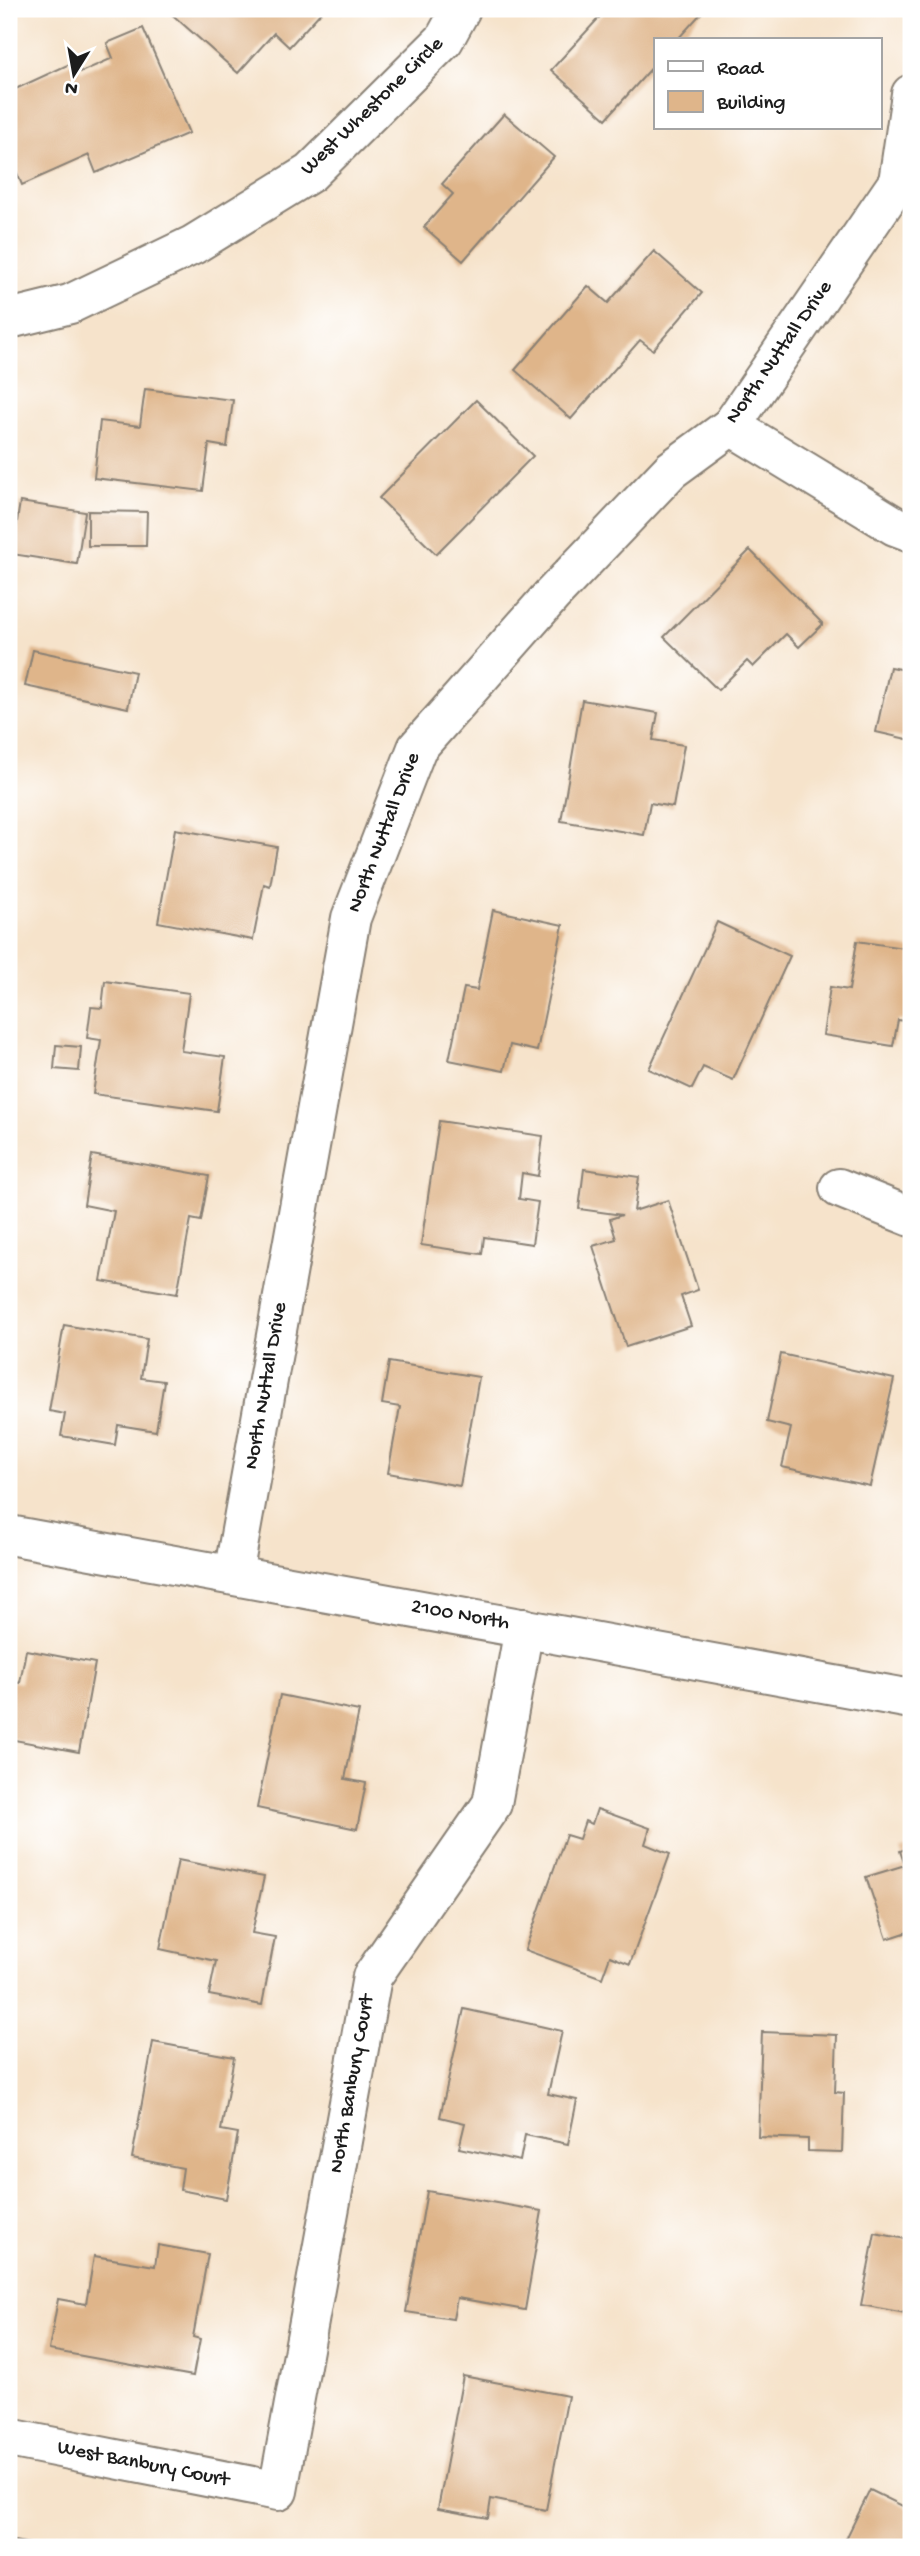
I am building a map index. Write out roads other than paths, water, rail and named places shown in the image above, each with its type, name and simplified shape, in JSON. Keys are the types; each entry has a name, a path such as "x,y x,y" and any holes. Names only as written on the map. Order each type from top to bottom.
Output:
{"street":[{"name":"West Whestone Circle","path":"9,319 70,304 193,245 310,173 444,40 461,9"},
{"name":"North Nuttall Drive","path":"233,1574 351,918 417,748 552,595 671,470 731,426 898,182 911,94"},
{"path":"731,426 895,526 911,532"},
{"path":"839,1188 911,1217"},
{"name":"2100 North","path":"9,1535 911,1699"},
{"name":"North Banbury Court","path":"278,2491 372,1978 492,1804 524,1628"},
{"name":"West Banbury Court","path":"9,2438 278,2491"}]}
